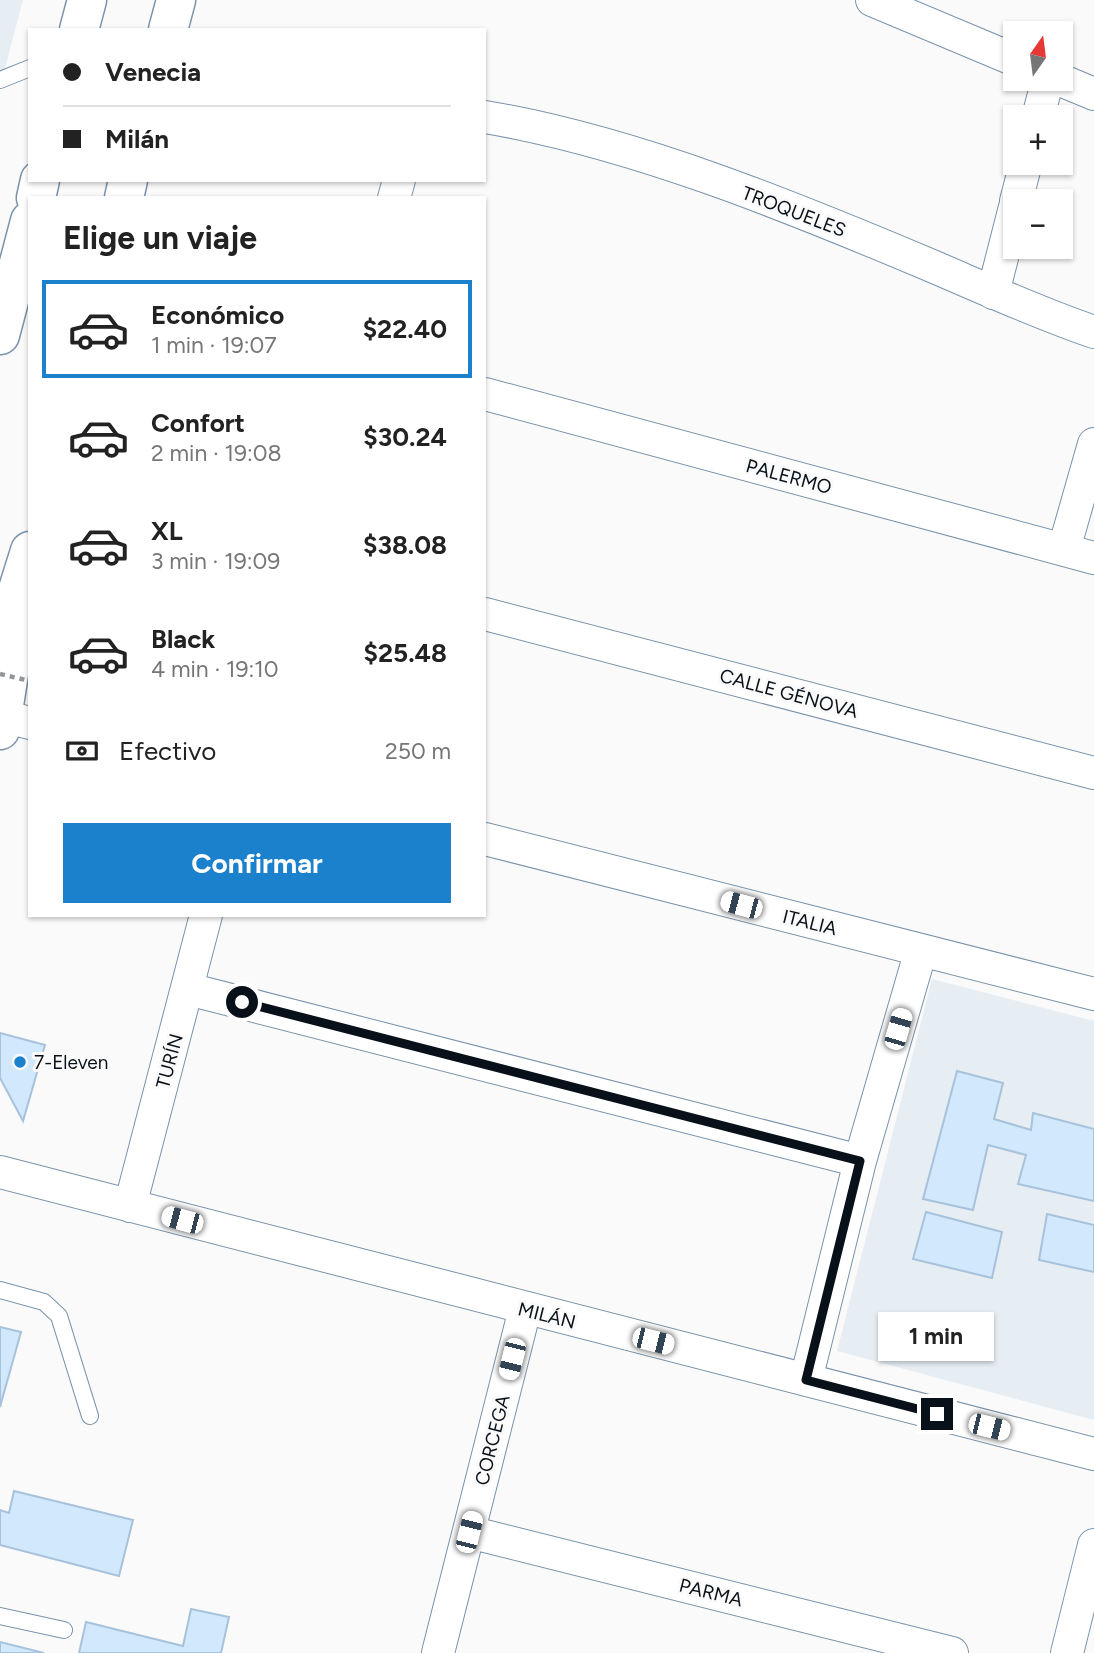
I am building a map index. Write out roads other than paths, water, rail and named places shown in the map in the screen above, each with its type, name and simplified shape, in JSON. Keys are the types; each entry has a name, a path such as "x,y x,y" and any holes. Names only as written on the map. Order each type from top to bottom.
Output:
{"main road":[{"path":"80,28 87,0"},
{"path":"169,28 176,0"},
{"path":"1,327 8,271 28,225"},
{"path":"0,647 28,556"},
{"path":"11,723 28,562"}],"street":[{"path":"872,0 1003,55"},
{"path":"1073,85 1094,94"},
{"name":"TROQUELES","path":"486,117 517,122 668,165 794,209 993,293 1094,332"},
{"path":"993,293 1003,254"},
{"name":"PALERMO","path":"486,394 1079,554"},
{"path":"1079,554 1094,444"},
{"name":"CALLE GÉNOVA","path":"486,614 1094,773"},
{"name":"ITALIA","path":"486,839 1094,994"},
{"name":"TURÍN","path":"130,1206 206,917"},
{"path":"806,1380 860,1161 921,950"},
{"path":"188,989 860,1161"},
{"name":"MILÁN","path":"2,1171 525,1309 1094,1454"},
{"name":"CORCEGA","path":"438,1653 525,1309"},
{"name":"PARMA","path":"469,1532 952,1653"},
{"path":"1067,1653 1094,1545"}],"lane":[{"path":"0,80 28,69"},
{"path":"0,1290 44,1301 59,1316 90,1416"},
{"path":"0,1616 64,1630"}],"place":[{"name":"7-Eleven","path":"20,1062"}]}
